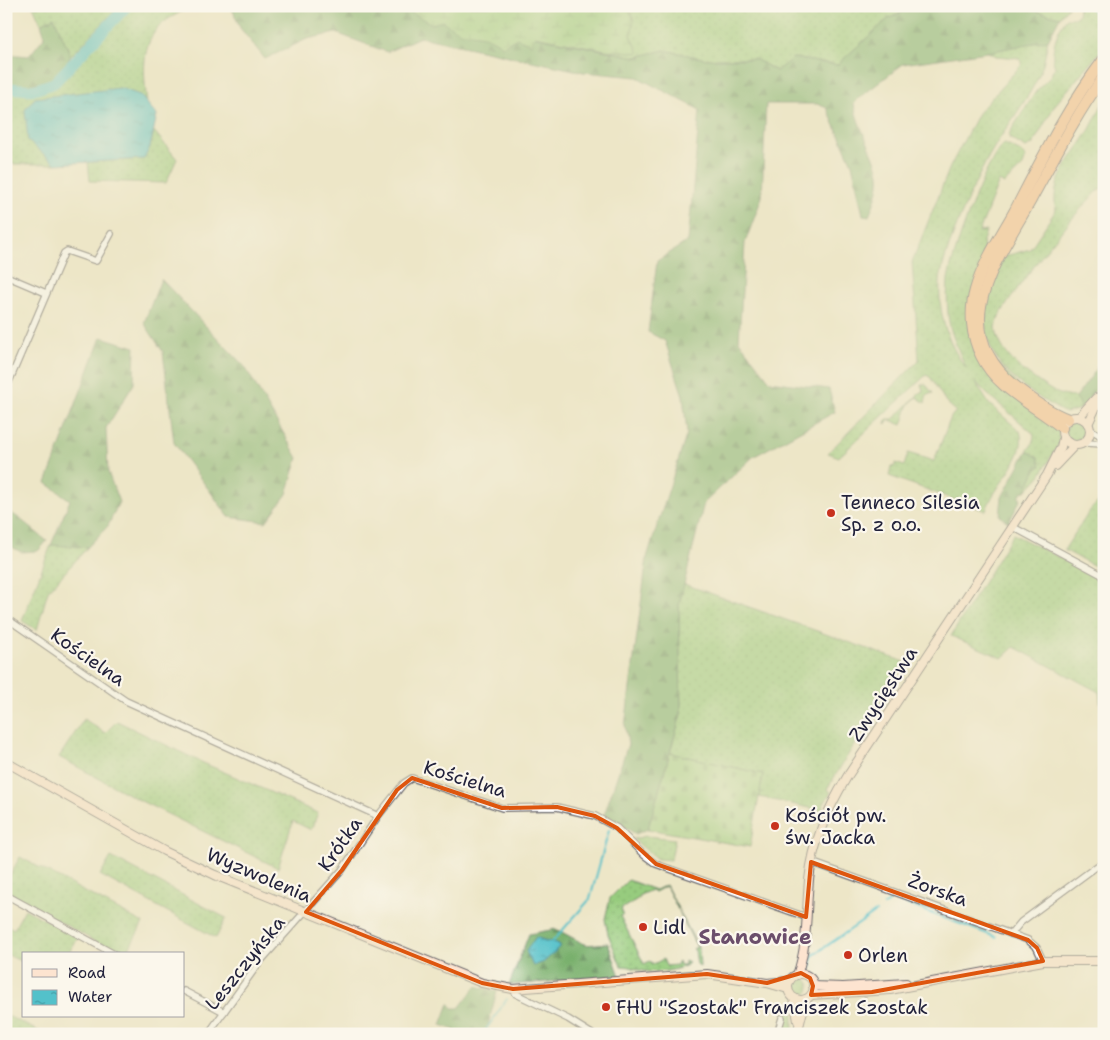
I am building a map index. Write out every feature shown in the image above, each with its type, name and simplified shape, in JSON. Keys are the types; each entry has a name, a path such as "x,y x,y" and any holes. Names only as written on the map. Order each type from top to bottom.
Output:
{"highway":[{"path":"1062,433 991,374 975,342 972,327 972,304 984,269 1033,176 1072,105 1104,59"},
{"path":"1068,419 1041,404 1001,372 984,343 980,325 980,305 991,271 1071,128 1104,76"}],"main road":[{"path":"1104,390 1089,427 1089,438 1085,443 1074,446 1068,444 1062,433 1068,419 1079,417 1104,390"},
{"path":"1079,417 1089,427"},
{"name":"Zwycięstwa","path":"797,975 803,953 811,862 822,825 841,787 1047,475 1060,448 1062,433"},
{"name":"Zwycięstwa","path":"1047,475 1074,446"},
{"name":"Wyzwolenia","path":"6,762 164,851 306,912 482,983 513,989 707,974 789,985"},
{"name":"Zwycięstwa","path":"803,953 806,975"},
{"path":"794,998 885,991 1043,961 1104,961"},
{"path":"797,1034 798,1023 794,998 789,985 797,975 806,975 813,986"},
{"path":"813,986 843,987 934,981"},
{"path":"798,1023 813,986"}],"street":[{"path":"6,389 65,251 96,261 111,234"},
{"path":"6,276 46,293"},
{"path":"1089,427 1104,438"},
{"path":"1085,443 1104,444"},
{"path":"1013,527 1102,575 1104,579"},
{"name":"Kościelna","path":"6,618 126,701 378,816 404,783 412,778 502,808 557,807 594,816 617,828 644,856 656,864 713,882 806,916"},
{"name":"Krótka","path":"306,912 342,870 378,816"},
{"path":"1011,934 1021,922 1104,861"},
{"name":"Żorska","path":"811,862 1028,940 1037,948 1043,961"},
{"path":"6,895 110,952"},
{"name":"Leszczyńska","path":"208,1034 259,963 306,912"},
{"name":"Wyzwolenia","path":"513,989 516,994 568,1019 592,1034"},
{"path":"185,992 224,1012"},
{"path":"777,1034 782,1018"}],"highlighted area":[{"path":"412,778 502,808 557,807 595,816 617,828 656,864 806,917 811,862 1028,940 1037,948 1043,961 872,992 811,995 813,986 810,978 801,973 767,983 707,974 513,989 482,983 306,912 342,870 397,790"}],"green space":[{"path":"33,6 120,6 71,56 54,17 41,24"},
{"path":"131,6 191,6 164,22 150,39 144,71 147,103 140,95 35,98 25,110 29,141 56,164 6,164 6,89 32,91 45,89 57,84"},
{"path":"231,6 413,6 424,14 636,57 664,50 707,59 755,59 776,71 793,58 837,65 888,19 915,6 1015,6 1060,17 1048,40 988,52 903,64 858,99 854,104 856,114 879,174 878,190 869,216 863,215 852,164 827,108 817,104 766,104 762,197 745,243 739,341 770,381 829,389 835,412 753,457 704,503 679,605 681,714 648,829 636,834 604,815 628,744 625,726 647,557 687,433 683,396 665,341 648,332 657,261 688,241 700,110 637,77 583,72 420,37 387,52 336,33 307,39 265,59 240,28"},
{"path":"392,6 627,6 634,20 631,35 639,53 606,50 535,36 531,44 517,38 503,46 484,36 459,31 442,21 432,24 410,12"},
{"path":"413,6 915,6 888,19 837,65 793,58 777,71 755,59 707,59 664,50 636,57 424,14"},
{"path":"1015,6 1069,6 1060,17"},
{"path":"1079,6 1104,6 1104,47 1055,105 1033,144 1026,148 1009,138 1010,132 1037,90 1049,78 1055,67 1053,55 1057,35 1067,18 1074,18 1078,15"},
{"path":"54,17 71,56 54,81 34,87 6,85 6,54 29,56 45,36 41,24"},
{"path":"1048,40 1043,65 1036,82 992,151 977,179 953,235 942,269 940,282 942,316 945,327 959,358 966,368 950,328 947,288 951,267 972,206 998,151 1005,144 1021,152 1026,157 1023,166 1004,184 999,181 979,232 986,231 983,241 985,259 969,332 1058,430 1060,442 1040,476 1025,492 1035,471 1038,457 1027,451 1033,443 1034,434 985,392 975,381 989,404 1020,431 1021,441 1015,461 990,501 986,511 889,476 891,466 894,467 896,463 904,466 908,453 934,461 951,417 956,411 946,402 930,377 926,375 839,457 828,453 919,360 912,262 950,167 978,113 1022,64 1019,58 996,56 988,52"},
{"path":"1104,101 1104,187 1081,209 1045,252 1011,298 996,325 999,341 1003,348 1020,367 1052,391 1076,397 1081,409 1065,413 1030,392 1002,366 992,351 987,334 985,315 994,274 1002,257 1030,249 1056,210 1056,188 1060,178 1090,129"},
{"path":"154,131 177,159 166,183 90,181 88,162 143,159 150,147"},
{"path":"161,279 245,367 298,458 287,494 266,522 229,517 174,443 163,352 144,323"},
{"path":"101,337 135,347 134,384 106,428 108,472 119,502 108,526 88,547 51,545 70,500 46,483"},
{"path":"1104,359 1104,379 1081,409 1076,397"},
{"path":"925,384 933,393 927,395 925,403 917,397 909,404 902,425 890,420 886,424 887,419 893,419 923,390 921,385"},
{"path":"1072,421 1080,421 1086,427 1086,435 1080,441 1072,441 1066,435 1066,427"},
{"path":"1027,451 1038,457 1041,466 1035,471 1025,492 1022,491 1019,497 1021,498 1009,523 1000,516 1002,497"},
{"path":"1104,496 1104,568 1102,570 1064,550 1091,509"},
{"path":"6,510 47,541 38,551 21,552 6,544"},
{"path":"1013,534 1098,577 1104,589 1104,710 1101,709 1099,692 1014,647 1002,658 951,636"},
{"path":"51,545 88,547 48,591 37,630 22,621"},
{"path":"684,584 905,662 827,789 831,792 822,807 824,811 759,797 763,774 670,753 681,714 679,605"},
{"path":"84,719 105,733 117,721 199,761 318,813 311,830 293,821 278,868 141,801 59,757"},
{"path":"670,753 763,774 750,847 648,829"},
{"path":"646,836 675,839 671,860 657,859 633,839"},
{"path":"20,857 143,923 127,952 114,952 6,892 6,882"},
{"path":"111,857 226,918 216,938 100,875"},
{"path":"628,880 655,890 666,885 699,950 700,967 697,964 695,950 693,949 697,947 666,886 655,892 651,890 638,896 639,898 621,909 623,914 620,916 644,964 650,961 652,965 663,959 666,966 677,965 679,961 680,965 685,965 685,961 689,963 685,966 674,970 655,972 621,966 608,934 605,919 610,898"},
{"path":"25,909 78,938 69,952 22,952 22,962 6,954 6,925 14,929"},
{"path":"556,929 586,945 608,943 620,976 509,985 529,934"},
{"path":"801,978 807,981 810,987 807,993 801,996 795,993 792,987 795,981"},
{"path":"476,986 497,991 487,1029 490,1034 454,1034 455,1030 441,1025 449,1003 453,1008 459,1008"},
{"path":"791,1003 793,1006 793,1034 781,1034"},
{"path":"6,1015 44,1034 6,1034"}],"water":[{"path":"120,88 140,95 157,115 150,147 144,159 56,164 28,141 25,110 35,98"},
{"path":"536,937 561,946 544,962 533,966 526,951"}],"waterway":[{"path":"6,88 34,90 54,83 127,6"},
{"path":"1087,6 1104,20"},
{"path":"553,941 590,899 609,830"},
{"path":"884,906 893,899 996,937"},
{"path":"811,967 812,956 876,912"},
{"path":"483,1034 507,999"}],"place":[{"name":"Tenneco Silesia Sp. z o.o.","path":"831,513"},
{"name":"Kościół pw. św. Jacka","path":"775,826"},
{"name":"Lidl","path":"643,927"},
{"name":"Orlen","path":"848,955"},
{"name":"FHU \"Szostak\" Franciszek Szostak","path":"606,1007"}],"district":[{"name":"Stanowice","path":"755,937"}]}
